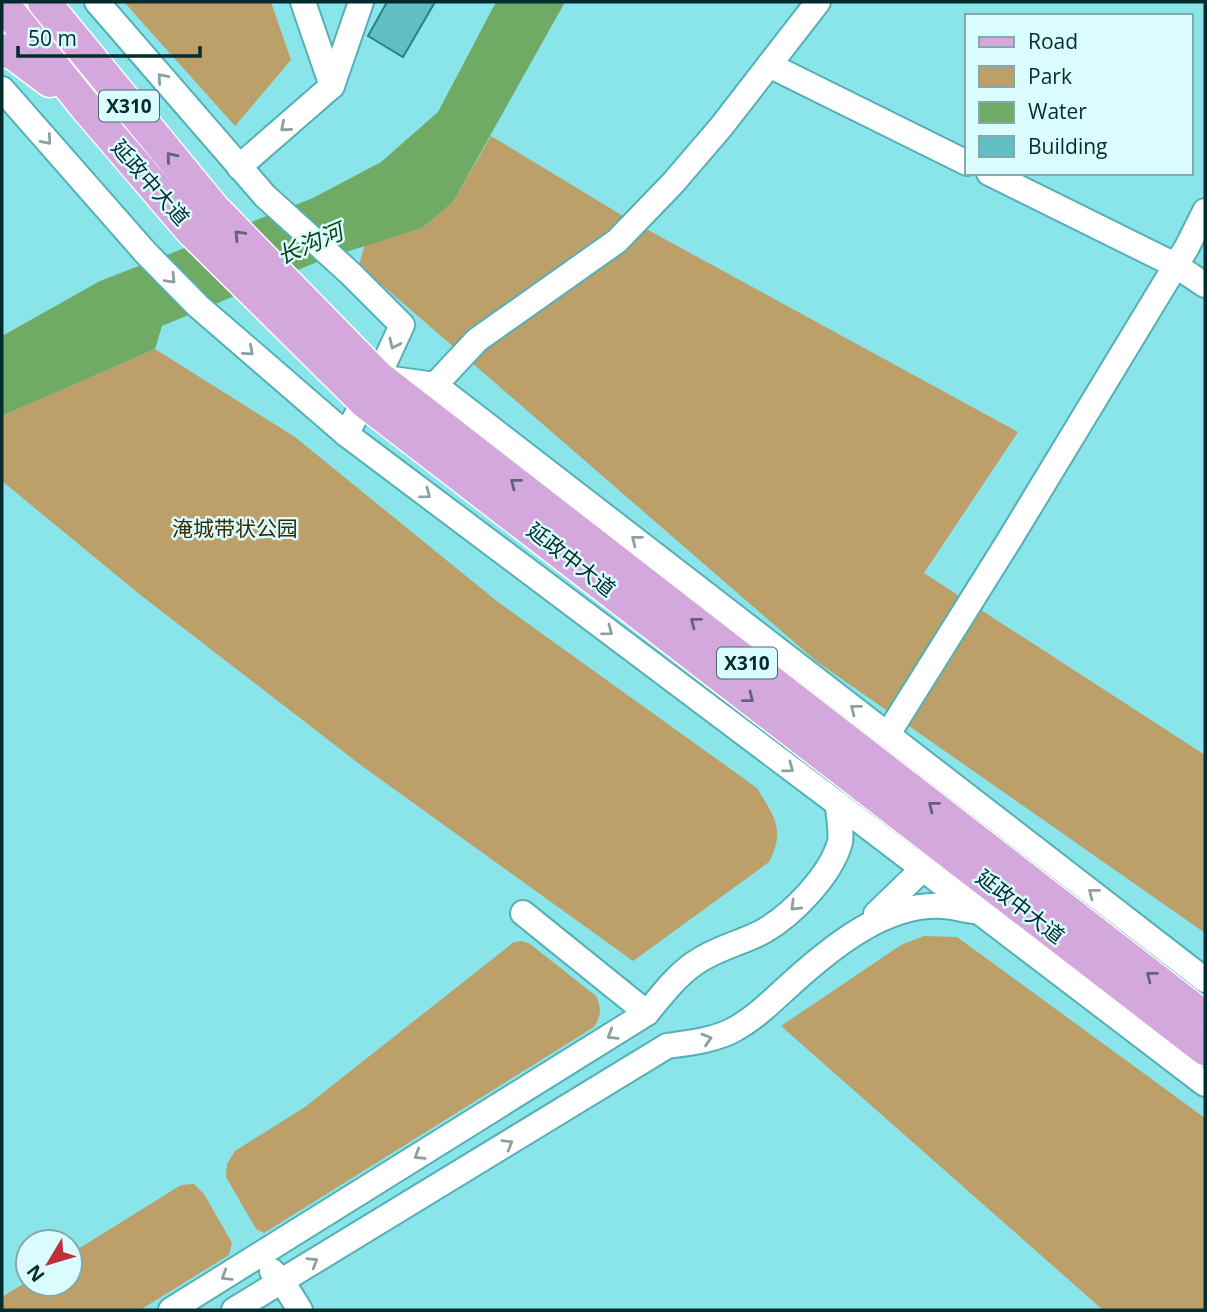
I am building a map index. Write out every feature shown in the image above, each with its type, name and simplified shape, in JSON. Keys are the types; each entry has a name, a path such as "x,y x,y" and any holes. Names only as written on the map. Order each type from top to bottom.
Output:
{"main road":[{"name":"延政中大道","path":"44,2 215,209 287,304"},
{"name":"延政中大道","path":"2,3 85,106 191,230 287,304 372,389 953,839 1205,1018"},
{"path":"2,50 14,54 85,106"},
{"name":"延政中大道","path":"953,839 1205,1049"}],"street":[{"path":"97,2 265,196 351,274 402,325 372,389 346,434"},
{"path":"303,2 332,86"},
{"path":"372,389 435,384 477,340 617,241 681,173 818,2"},
{"path":"239,167 332,86 354,8"},
{"path":"769,65 965,162"},
{"path":"2,89 145,251 198,306 346,434 838,804 893,793 953,839 1205,980"},
{"path":"993,175 1175,265 1205,285"},
{"path":"171,1310 646,1013 675,980 694,964 724,946 763,932 789,913 823,877 893,793 888,734 1010,538 1205,211"},
{"path":"435,384 888,734"},
{"path":"823,877 840,841 838,804"},
{"path":"953,839 979,912"},
{"path":"234,1310 667,1046 693,1043 733,1031 863,927 953,839"},
{"path":"863,927 902,909 942,905 979,912 1205,1084"},
{"path":"523,913 646,1013"},
{"path":"257,1256 282,1281 300,1310"}],"green space":[{"path":"124,2 271,2 291,60 235,126"},
{"path":"491,136 628,219 1018,432 924,573 1205,755 1205,933 816,661 359,265 365,244 422,228 453,202"},
{"name":"淹城带状公园","path":"155,349 295,437 498,602 757,788 776,824 777,841 769,862 633,961 362,766 138,593 2,481 2,416"},
{"path":"924,936 957,937 1205,1118 1205,1310 1103,1310 781,1026 901,945"},
{"path":"514,942 530,944 596,996 600,1012 594,1027 264,1233 256,1229 226,1177 227,1164 235,1151 305,1107"},
{"path":"194,1184 204,1194 232,1243 229,1255 140,1310 2,1310 2,1297 14,1290 14,1298 84,1298 84,1245 181,1185"}],"water":[{"name":"长沟河","path":"496,2 565,2 453,202 422,228 327,258 162,326 155,349 2,416 2,336 100,281 313,198 381,162 438,112"}],"building":[{"path":"387,2 435,2 403,57 368,36"}]}
